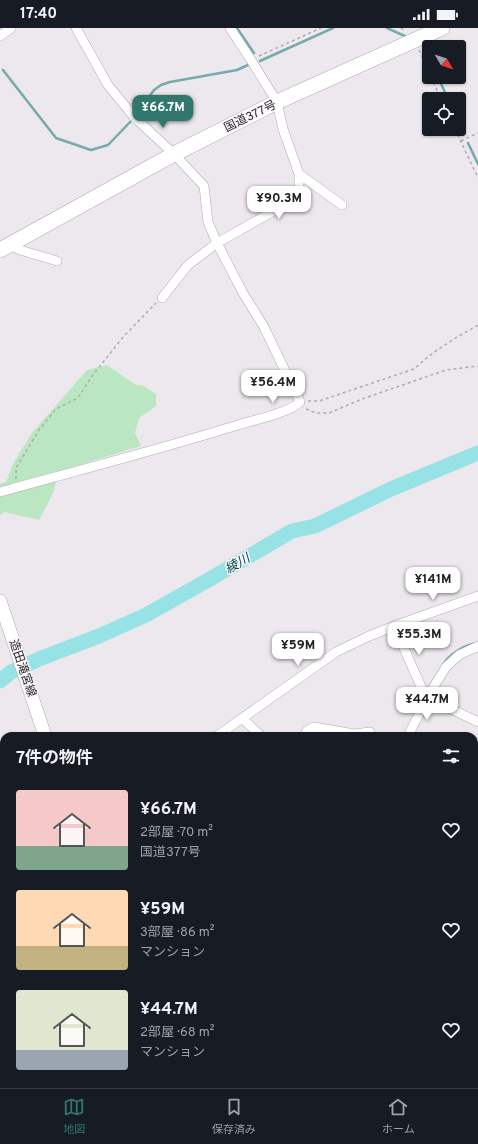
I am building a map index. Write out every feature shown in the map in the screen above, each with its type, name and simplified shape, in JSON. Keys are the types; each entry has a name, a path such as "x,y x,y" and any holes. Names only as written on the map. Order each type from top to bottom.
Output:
{"highway":[{"name":"国道377号","path":"5,247 174,154 277,102 442,28"}],"main road":[{"name":"造田滝宮線","path":"0,601 44,732"}],"street":[{"path":"0,36 11,28"},
{"path":"0,492 224,429 299,404 295,388 264,327 243,293 217,243 208,222 204,186 174,154 135,118 108,85 76,28"},
{"path":"162,298 188,265 217,243 295,199 299,194 300,174 283,129 277,102 230,28"},
{"path":"300,174 342,205"},
{"path":"5,247 57,261"},
{"path":"223,732 336,652 394,626 478,596"},
{"path":"394,626 423,691 443,706 478,722"},
{"path":"410,732 428,696 446,667 459,655 478,646"},
{"path":"243,719 257,732"},
{"path":"306,732 314,727 343,732"}],"path":[{"path":"251,60 321,28"},
{"path":"414,41 422,58"},
{"path":"461,140 478,133"},
{"path":"459,136 478,178"},
{"path":"16,488 16,468 39,430 56,409 78,398 92,376 124,336 162,298"},
{"path":"299,404 319,401 414,369 425,358 449,341 478,324"},
{"path":"299,404 316,413 329,413 446,370 478,366"}],"green space":[{"path":"107,365 136,385 142,385 156,394 156,406 139,418 135,433 141,446 59,471 53,493 39,520 4,512 0,515 0,484 6,482 14,462 32,433 87,370"}],"waterway":[{"path":"237,28 254,53"},
{"path":"260,61 333,28"},
{"path":"387,28 407,37"},
{"path":"3,70 56,138 91,150 108,145 133,119 154,90 161,85 170,82 237,70 250,64"},
{"path":"441,84 445,92"},
{"path":"468,143 478,164"},
{"name":"綾川","path":"0,681 11,672 39,659 99,636 146,615 292,531 315,526 391,489 478,453"},
{"path":"443,665 449,657 457,651 476,643"}]}
